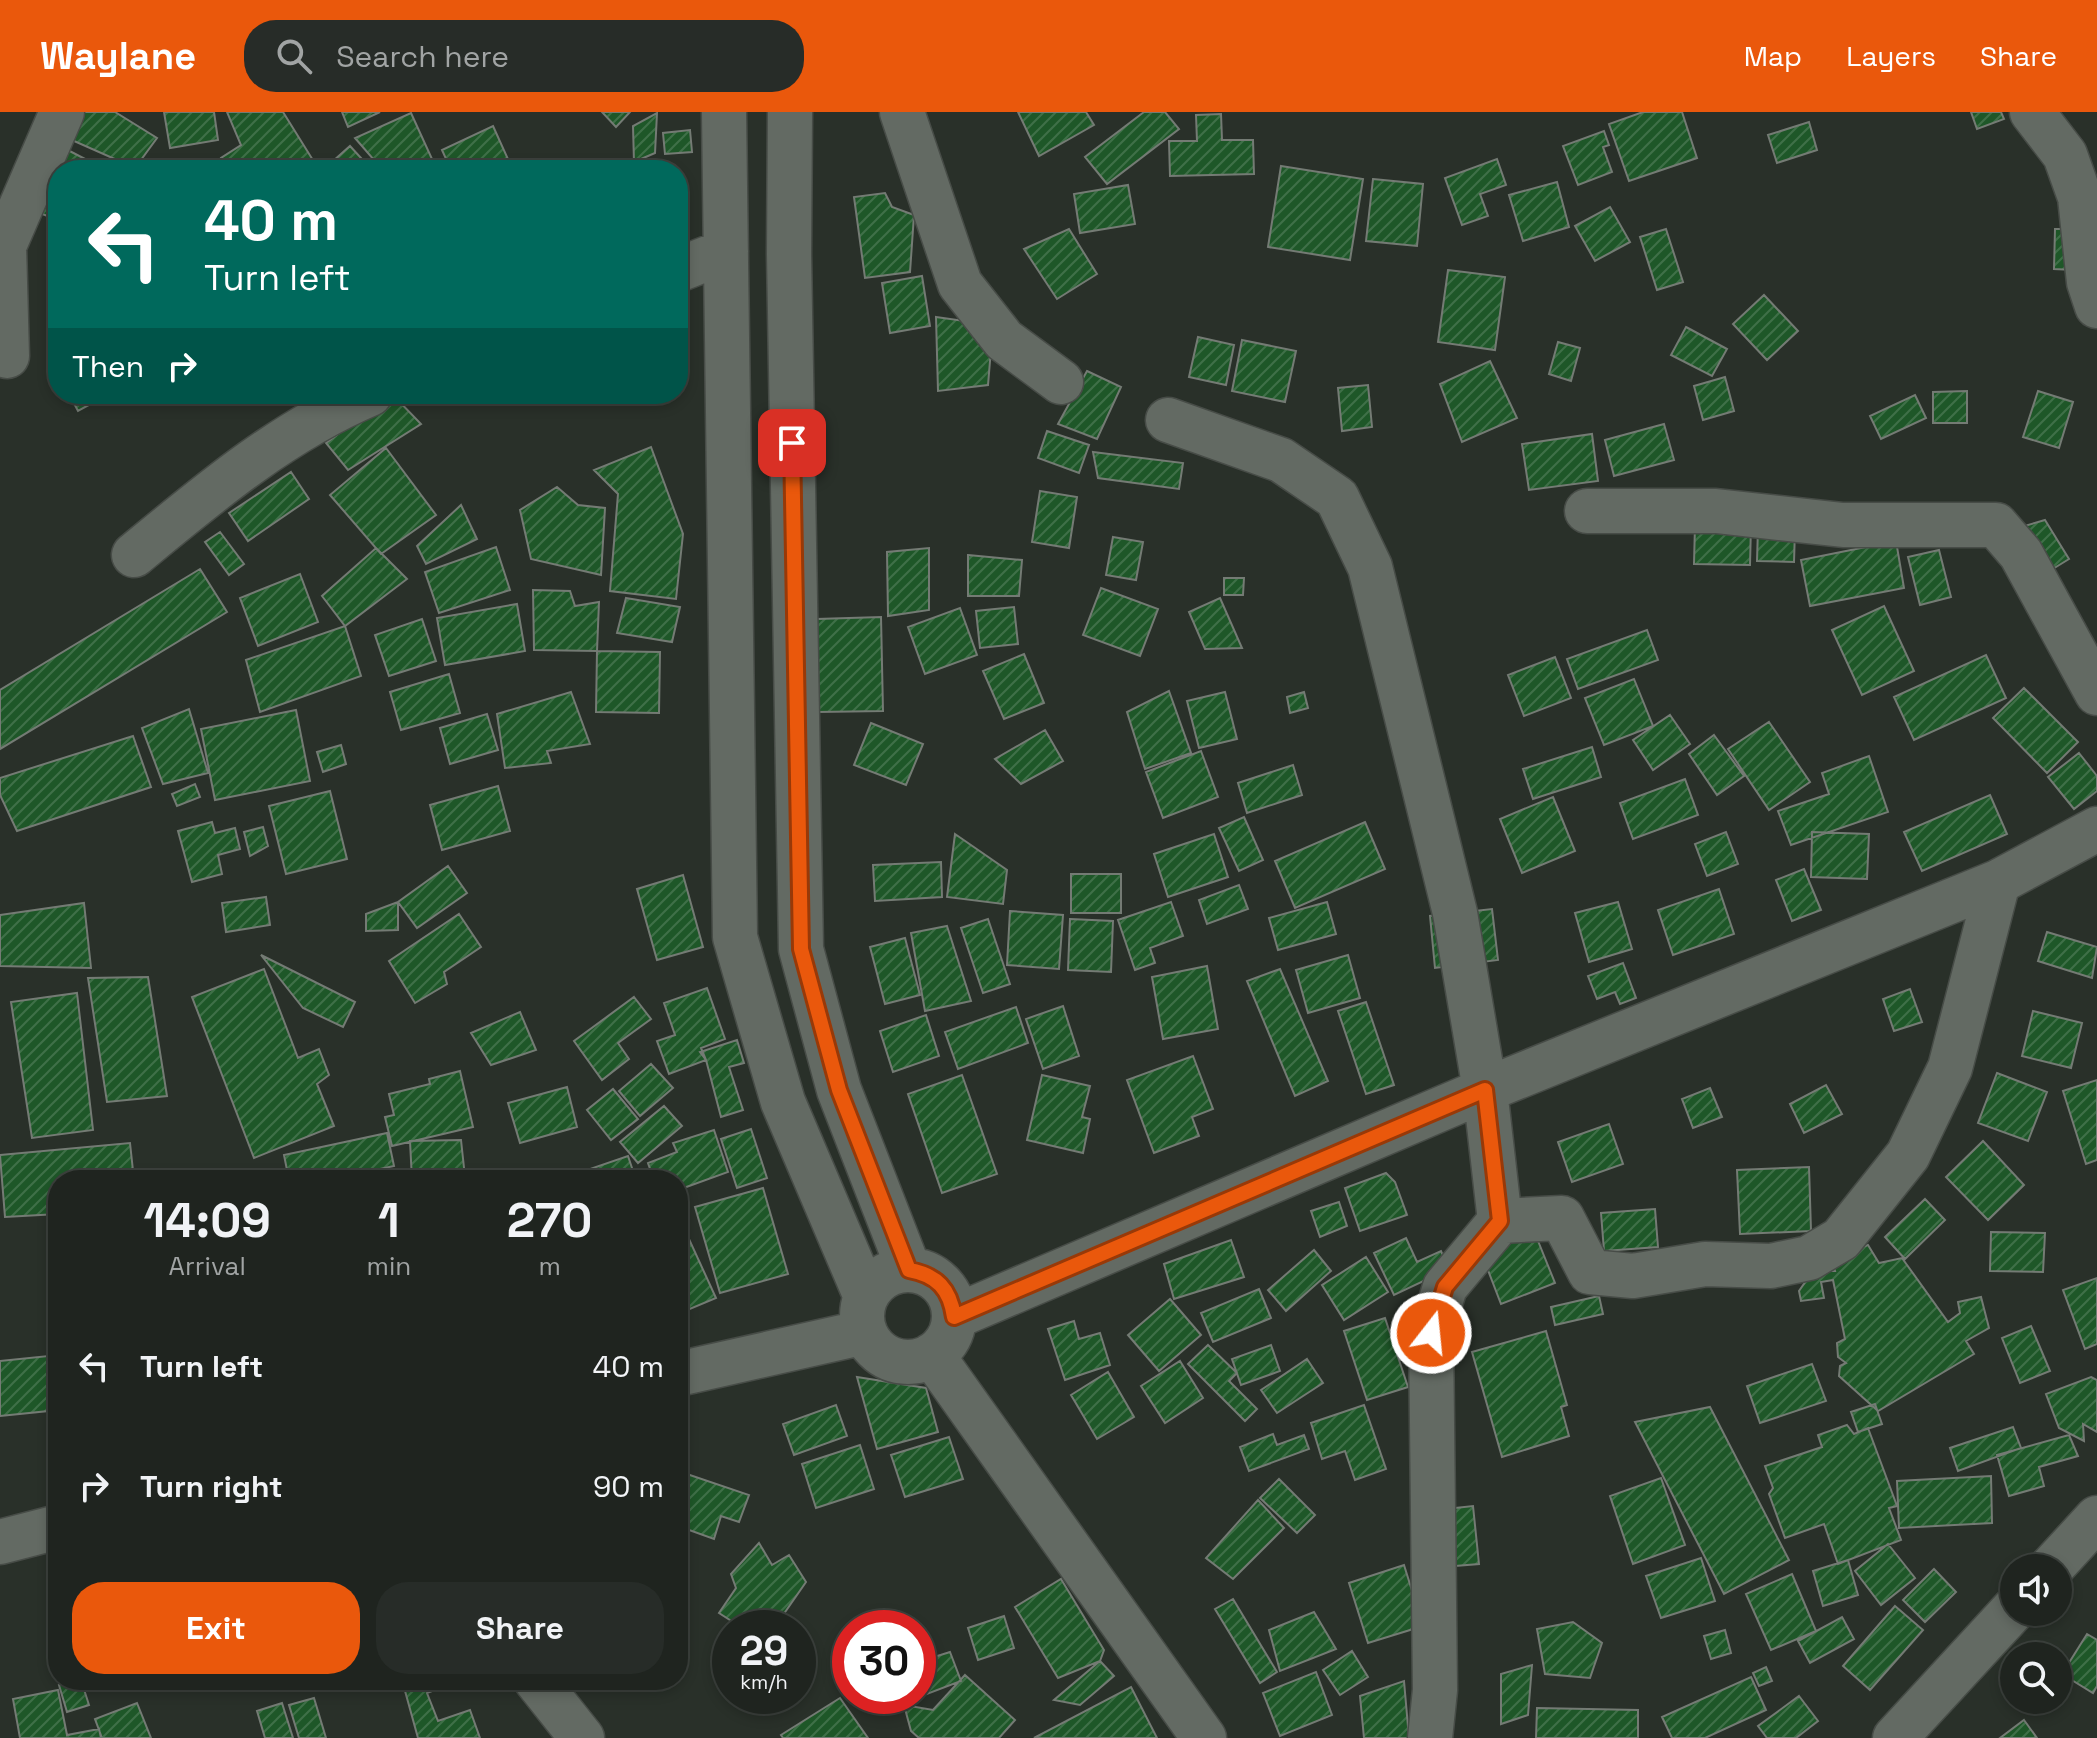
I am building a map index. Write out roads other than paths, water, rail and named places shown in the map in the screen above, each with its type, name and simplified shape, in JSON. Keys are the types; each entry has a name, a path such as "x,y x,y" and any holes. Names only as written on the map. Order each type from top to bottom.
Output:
{"street":[{"path":"7,356 4,246 62,112"},
{"path":"724,112 735,937 783,1102 866,1314 875,1347 889,1358 907,1362 932,1355 951,1334 954,1317 951,1299 942,1284 927,1273 909,1270 892,1272 877,1282 866,1314"},
{"path":"790,112 789,270 801,949 839,1090 909,1270"},
{"path":"902,112 960,284 1004,340 1061,382"},
{"path":"2032,112 2065,155 2080,197 2089,282 2097,306"},
{"path":"688,266 726,251"},
{"path":"134,555 239,468 347,404"},
{"path":"1168,420 1281,460 1337,498 1370,567 1455,913 1485,1090 1500,1221 1445,1287 1431,1333 1435,1690 1430,1738"},
{"path":"1587,511 1716,511 1843,525 1996,525 2021,554 2097,693"},
{"path":"954,1317 1485,1090 1998,882 2097,829"},
{"path":"1500,1221 1562,1218 1590,1272 1633,1276 1705,1264 1771,1266 1809,1258 1841,1239 1908,1155 1950,1068 1998,882"},
{"path":"688,1371 866,1314"},
{"path":"932,1355 1204,1738"},
{"path":"2064,1554 2097,1518"},
{"path":"0,1542 48,1530"},
{"path":"1895,1738 2000,1624"},
{"path":"544,1690 582,1738"}]}
